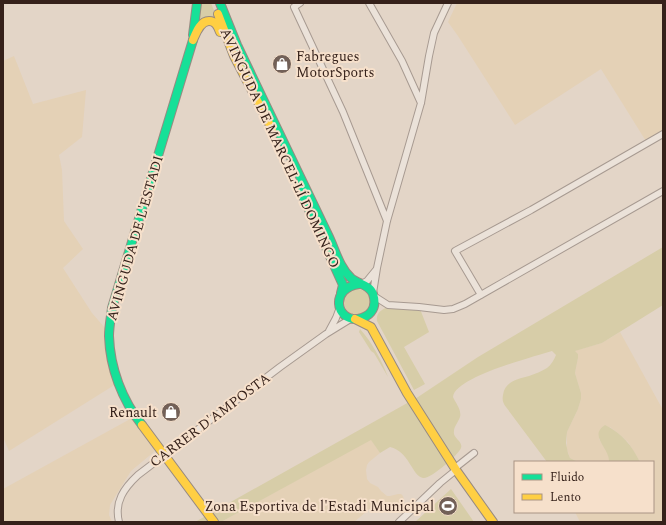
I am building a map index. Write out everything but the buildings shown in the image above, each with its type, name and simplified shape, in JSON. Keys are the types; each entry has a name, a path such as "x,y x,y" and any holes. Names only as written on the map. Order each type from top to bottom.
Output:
{"main road":[{"path":"193,40 197,3"},
{"name":"AVINGUDA DE MARCEL·LÍ DOMINGO","path":"214,3 234,56 296,180 343,285 341,293"},
{"path":"220,3 238,45 342,267 347,274 360,284 368,287 374,295 371,327"},
{"path":"193,40 202,23 205,21 214,22 234,56"},
{"name":"AVINGUDA DE L'ESTADI","path":"193,40 112,308 109,335 112,363 121,391 139,422 163,456 214,522"},
{"path":"360,284 350,285 341,293 340,306 344,314 371,327 407,393 456,469 493,522"},
{"path":"353,319 361,319 372,312"}],"street":[{"path":"300,3 294,7 343,112 387,221"},
{"path":"369,3 402,61 421,103"},
{"path":"448,3 434,34 421,103 387,221 377,268 374,295 379,300 388,305 444,310 453,309 465,304 663,191"},
{"path":"481,295 456,251 531,210 663,134"},
{"path":"360,284 367,281 377,268"},
{"path":"372,312 388,305"},
{"path":"326,334 336,318 340,306"},
{"name":"CARRER D'AMPOSTA","path":"120,522 118,516 118,505 121,495 138,475 280,367 326,334 353,319"},
{"path":"399,522 474,453"}],"shaded area":[{"path":"198,3 211,3 219,23 196,25"},
{"path":"457,3 663,3 663,138 649,146 601,69 515,125 448,22"},
{"path":"14,56 33,104 86,90 82,137 59,155 62,170 64,221 83,249 63,268 92,313 105,328 108,365 116,384 9,451 3,437 3,61"},
{"path":"663,247 663,305 602,343 575,351 578,354 578,358 575,373 581,393 581,399 567,432 566,443 570,458 576,461 546,461 503,401 504,390 509,384 513,381 547,368 550,365 556,355 552,351 480,375 467,382 457,390 453,397 459,409 460,417 454,429 454,434 461,444 461,448 444,466 427,478 423,478 416,473 402,453 390,447 380,453 371,440 221,522 195,522 418,397 478,357"},
{"path":"357,289 366,293 370,302 366,311 357,315 348,311 344,302 348,293"},
{"path":"388,307 420,309 429,332 404,347 425,384 414,390 377,321 377,316 380,312"},
{"path":"360,329 376,352 388,377 374,353 371,351 359,332"},
{"path":"620,332 663,410 663,522 580,522 576,513 654,513 654,461 639,461 628,442 610,427 599,439 608,453 609,461 576,461 570,458 567,449 567,432 581,399 581,393 575,373 578,354 574,351 602,343"},
{"path":"132,418 155,451 131,471 110,505 109,515 112,522 3,522 3,489"},
{"path":"605,425 617,432 626,440 639,461 609,461 599,438 600,429"},
{"path":"371,439 380,453 367,465 367,479 387,496 401,494 403,496 403,502 393,512 390,513 379,503 354,522 221,522"},
{"name":"Zona Esportiva de l'Estadi Municipal","path":"451,489 474,522 415,522"}],"traffic: fast":[{"path":"193,35 197,3"},
{"path":"220,3 237,45 343,269 351,278 367,287 373,294 374,306 370,313 360,319 350,318 344,315 341,310 339,304 340,297 343,291 359,284"},
{"path":"142,425 129,405 118,383 110,348 110,322 112,308 193,40"},
{"path":"301,192 343,285 341,293"}],"traffic: slow":[{"path":"218,14 234,56 272,129"},
{"path":"193,40 203,23 209,21 215,23 220,32"},
{"path":"355,319 371,327 407,393 456,470 493,522"},
{"path":"142,425 214,522"}],"place":[{"name":"Fabregues MotorSports","path":"282,64"},
{"name":"Renault","path":"171,412"},
{"name":"Zona Esportiva de l'Estadi Municipal","path":"448,506"}]}
